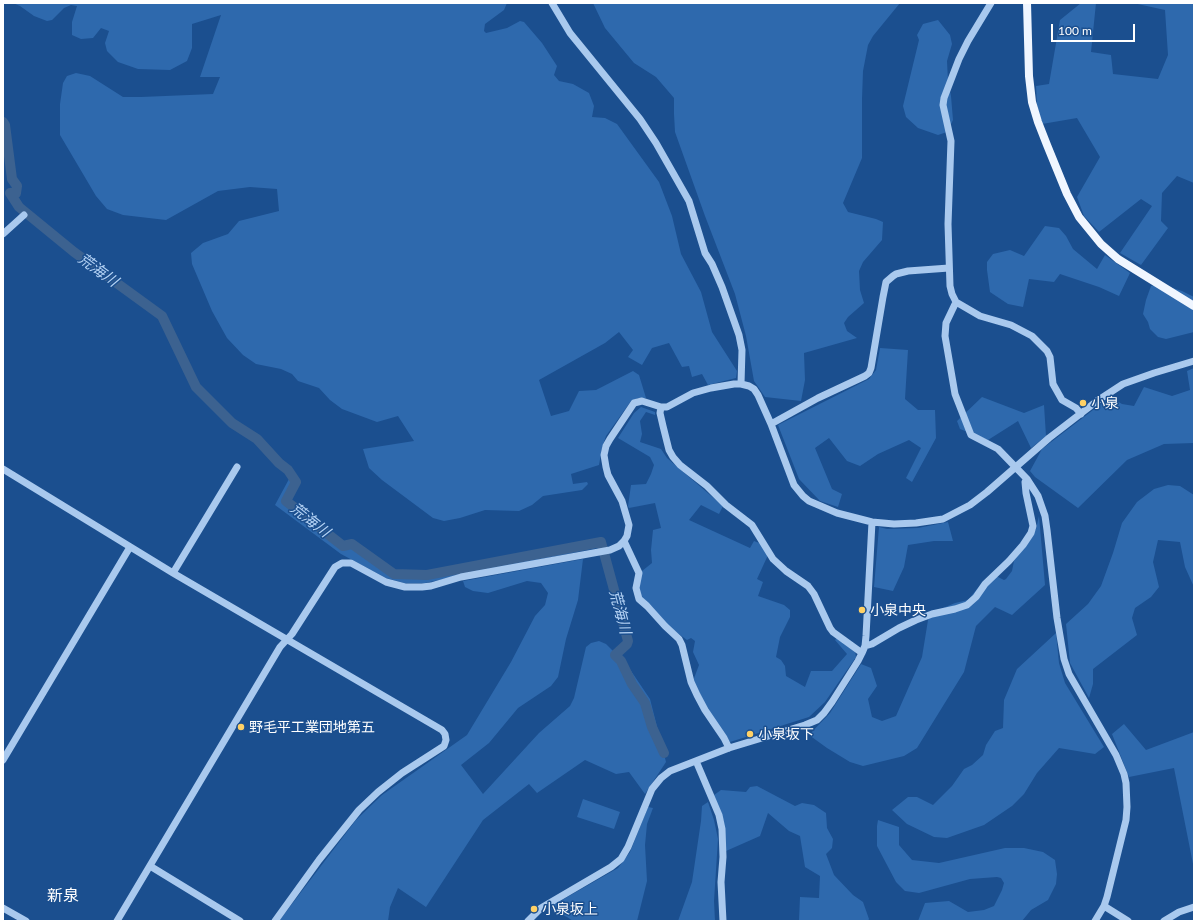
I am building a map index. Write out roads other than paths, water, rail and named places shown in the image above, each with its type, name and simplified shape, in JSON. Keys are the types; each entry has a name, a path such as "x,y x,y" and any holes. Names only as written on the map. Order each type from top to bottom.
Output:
{"main road":[{"path":"1026,3 1029,76 1032,102 1038,122 1067,194 1079,217 1101,244 1118,259 1194,306"}],"street":[{"path":"552,3 570,33 640,119 656,142 689,201 705,253 712,264 722,287 739,335 742,350 741,384"},
{"path":"991,3 965,47 944,98 943,106 951,141 948,224 950,286 956,302 980,316 1012,325 1032,336 1047,351 1050,357 1054,384 1062,400 1076,408 1080,414"},
{"path":"3,234 24,215"},
{"path":"771,424 818,398 865,376 869,372 871,368 882,297 886,282 896,274 949,268"},
{"path":"956,302 946,323 945,336 955,394 971,435 998,450 1027,479 1038,496 1045,516 1057,618 1064,659 1069,674 1116,755 1124,774 1126,783 1126,820 1109,890 1104,906 1095,921"},
{"path":"118,921 276,654 286,639 292,634 335,567 342,563 351,563 386,582 405,587 422,587 431,586 461,577 610,550 619,546 628,536 629,525 622,501 608,474 605,464 605,450 610,439 634,403 642,401 662,407 705,389 734,384 741,384 754,389 771,424 794,485 809,501 837,513 872,522 894,524 916,523 943,519 970,505 1049,438 1102,397 1123,384 1194,361"},
{"path":"662,407 660,413 669,450 673,457 707,486 726,505 752,525 773,559 786,571 808,586 814,594 833,632 864,650"},
{"path":"173,573 237,467"},
{"path":"3,469 173,573 442,730 445,734 446,740 444,746 402,773 378,792 359,810 319,860 275,921"},
{"path":"528,921 541,908 611,867 621,859 628,847 652,789 660,778 670,771 729,748 805,725 816,720 824,713 832,702 864,650 899,628 916,620 932,614 967,605 976,597 985,584 1009,561 1031,533 1032,526 1025,482 1027,479"},
{"path":"864,650 872,522"},
{"path":"624,541 638,573 636,588 638,599 647,606 664,626 679,639 682,645 691,682 705,710 729,748"},
{"path":"3,760 130,547"},
{"path":"696,761 719,815 722,829 721,882 723,921"},
{"path":"150,866 240,921"},
{"path":"1104,906 1128,921"},
{"path":"1164,921 1180,912 1194,907"},
{"path":"3,908 26,921"}],"waterway":[{"name":"荒海川","path":"3,122 5,125 12,179 17,186 16,193 10,193 19,207 74,252 162,316 196,387 232,423 257,439 279,463 288,470 296,482 286,501 343,546 352,544 394,574 427,575 601,542 628,641 627,644 615,655 621,661 632,684 645,703 652,727 664,753"}],"place":[{"name":"小泉","path":"1083,403"},
{"name":"小泉中央","path":"862,610"},
{"name":"野毛平工業団地第五","path":"241,727"},
{"name":"小泉坂下","path":"750,734"},
{"name":"小泉坂上","path":"534,909"}],"district":[{"name":"新泉","path":"63,896"}]}
